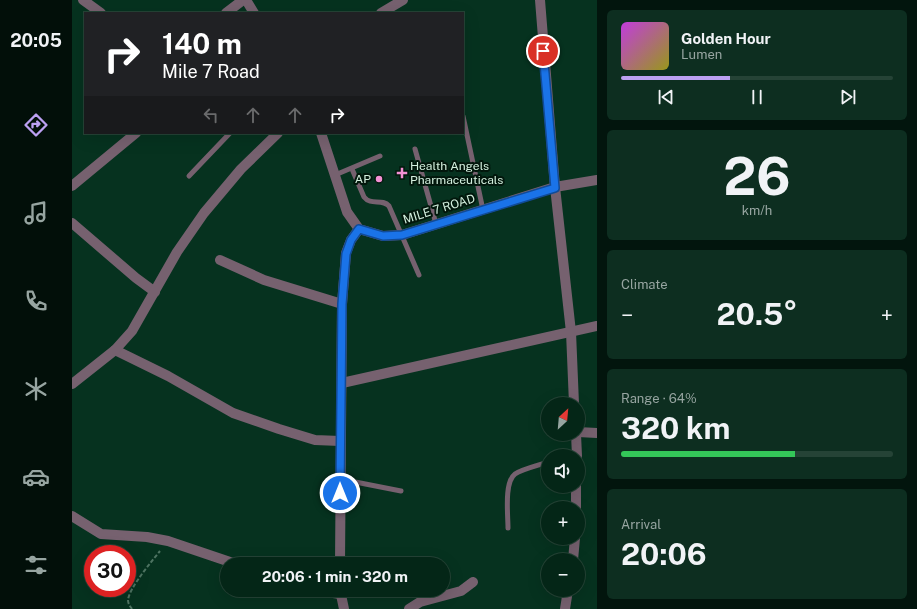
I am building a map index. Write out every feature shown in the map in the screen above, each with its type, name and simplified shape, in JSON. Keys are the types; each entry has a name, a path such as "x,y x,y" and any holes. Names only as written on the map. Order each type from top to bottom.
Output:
{"street":[{"path":"84,0 100,12"},
{"path":"227,12 243,0"},
{"path":"246,0 253,12"},
{"path":"383,12 403,0"},
{"path":"540,0 555,188 570,332 574,397"},
{"path":"72,186 135,134"},
{"path":"75,380 115,350 132,330 177,252 204,213 241,169 277,134"},
{"path":"321,134 347,212 359,229 351,240 346,254 342,304 340,557"},
{"name":"MILE 7 ROAD","path":"359,229 383,236 402,235 555,188 597,180"},
{"path":"72,223 136,278 155,292"},
{"path":"220,260 264,280 342,304"},
{"path":"342,383 597,326"},
{"path":"115,350 168,376 233,413 316,440 340,441"},
{"path":"585,432 597,433"},
{"path":"72,516 101,534 147,537 168,541 220,559"},
{"path":"409,609 420,602 461,591 473,582"},
{"path":"341,597 344,609"},
{"path":"565,609 567,597"}],"lane":[{"path":"464,121 483,210"},
{"path":"189,176 229,134"},
{"path":"414,149 436,224"},
{"path":"335,175 380,156"},
{"path":"352,169 364,198 370,202 386,203 389,206 419,275"},
{"path":"508,528 508,489 510,480 515,474 541,465"},
{"path":"340,479 401,491"}],"path":[{"path":"132,609 128,599 134,588 168,541"}],"place":[{"name":"Health Angels Pharmaceuticals","path":"402,173"},
{"name":"AP","path":"379,179"}],"route":[{"path":"340,493 342,304 346,254 351,240 359,229 371,234 383,236 402,235 555,188 543,51"}]}
